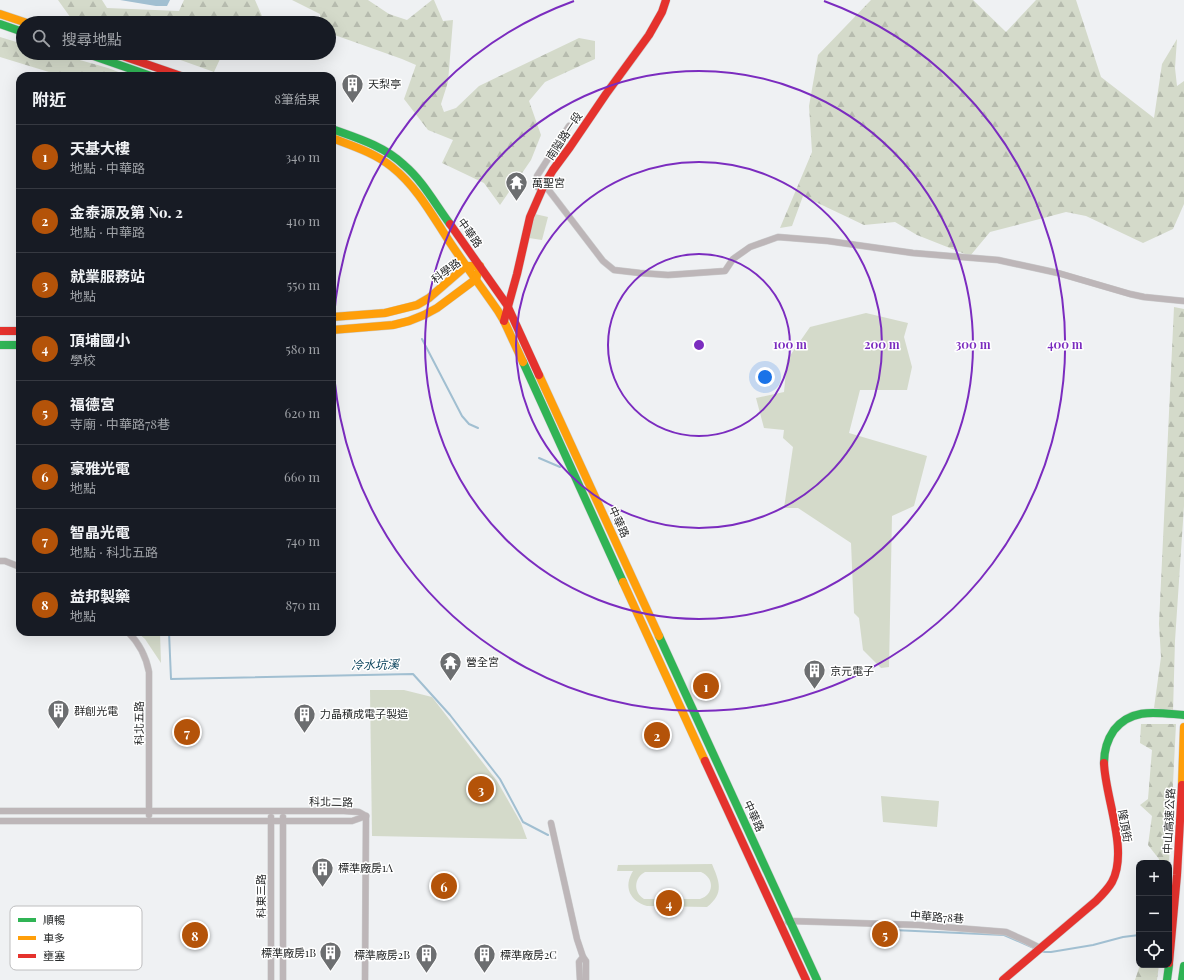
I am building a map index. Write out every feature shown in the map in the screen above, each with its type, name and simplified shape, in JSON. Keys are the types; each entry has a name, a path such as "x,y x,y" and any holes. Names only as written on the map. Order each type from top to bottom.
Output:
{"main road":[{"name":"南隘路一段","path":"504,321 507,305 516,276 526,229 532,210 543,187 611,86 637,53 654,28 666,0"},
{"path":"0,14 16,19"},
{"path":"0,24 16,30"},
{"path":"105,60 140,72"},
{"path":"134,60 169,72"},
{"name":"中華路","path":"336,130 381,148 406,167 424,188 496,287 507,305 817,980"},
{"name":"中華路","path":"336,139 360,148 378,158 400,174 418,194 504,321 806,980"},
{"name":"科學路","path":"336,318 385,313 417,305 429,298 466,266 480,266 476,279"},
{"path":"336,330 393,325 409,321 437,308 476,279"},
{"path":"0,331 16,331"},
{"path":"0,345 16,345"},
{"path":"547,416 556,412"},
{"name":"隆頂街","path":"1003,980 1096,901 1107,890 1115,876 1118,859 1118,841 1104,768 1105,748 1108,738 1118,725 1133,716 1150,713 1184,715"},
{"name":"中山高速公路","path":"1172,939 1175,914 1184,727"},
{"path":"1182,980 1184,966"},
{"name":"中山高速公路","path":"1167,980 1168,968"}],"street":[{"path":"569,126 537,176 537,187 543,187 603,261 614,270 668,275 725,271 733,259 750,247 778,237 913,253 998,260 1058,273 1130,294 1181,301"},
{"path":"0,561 5,561 16,565"},
{"name":"科北五路","path":"131,636 141,648 149,672 149,821"},
{"name":"科北二路","path":"0,811 351,811 358,812 366,816"},
{"name":"科東三路","path":"271,811 271,980"},
{"name":"科東三路","path":"283,811 283,980"},
{"path":"365,980 366,816"},
{"name":"科北二路","path":"0,821 352,821 366,816"},
{"path":"552,823 577,939 583,957 586,961 586,980"},
{"path":"782,926 790,921"},
{"name":"中華路78巷","path":"790,921 919,925 1006,932 1026,940 1037,951"},
{"path":"580,980 579,962 583,957"}],"green space":[{"path":"58,0 102,0 107,8 179,11 184,0 255,0 262,16 69,16"},
{"path":"292,0 368,0 389,14 407,20 434,0 443,21 453,20 448,82 441,104 444,112 456,108 479,86 579,38 595,41 595,59 545,82 529,101 541,135 531,160 500,205 484,183 442,163 453,140 428,130 404,99 416,65 336,35 336,16 320,16 320,14"},
{"path":"871,0 973,0 1006,32 1036,0 1076,0 1101,77 1154,118 1162,64 1177,39 1175,68 1177,86 1184,81 1184,204 1173,229 1143,243 1086,216 1066,212 990,232 970,256 917,235 895,222 864,225 803,196 792,226 780,228 812,152 809,106 818,55"},
{"path":"0,37 16,42 16,60 80,60 118,72 49,72 0,57"},
{"path":"181,60 220,60 214,72"},
{"path":"535,214 548,217 542,240 529,238"},
{"path":"1174,307 1184,309 1184,506 1175,641 1173,711 1154,708 1161,657 1159,624"},
{"path":"866,313 908,323 904,337 912,367 907,390 860,390 849,433 927,456 914,506 892,516 889,667 881,668 863,650 859,618 854,613 851,543 798,508 784,508 793,447 783,438 784,430 764,428 756,398 784,392 787,360 810,327"},
{"path":"142,636 160,636 161,663"},
{"path":"370,690 404,690 432,697 497,781 521,823 527,839 372,836"},
{"path":"1141,724 1176,724 1169,860 1159,860 1148,845 1152,816 1140,805 1148,799 1152,750 1140,743"},
{"path":"881,796 939,801 937,827 883,822"},
{"path":"712,864 717,876 719,887 718,892 713,902 707,907 647,906 636,901 630,893 629,883 633,871 617,871 618,865","holes":["645,872 701,872 709,878 711,886 708,894 700,899 644,899 638,893 636,885 637,881"]},
{"path":"1139,968 1159,968 1157,980 1135,980"}],"water":[{"path":"120,0 170,0 167,6 156,6"}],"waterway":[{"path":"422,339 462,416 469,424 478,428"},
{"path":"539,458 560,467"},
{"name":"冷水坑溪","path":"169,636 171,679 413,674 450,715 500,779 523,822 548,835"},
{"path":"893,930 1004,935 1036,949"},
{"path":"1040,951 1051,952 1136,935"}],"traffic: fast":[{"path":"0,24 16,30"},
{"path":"105,60 140,72"},
{"path":"336,130 370,143 396,158 417,178 450,224"},
{"path":"0,345 16,345"},
{"path":"523,362 623,582"},
{"path":"659,636 817,980"},
{"path":"1104,763 1106,746 1109,738 1114,730 1129,718 1146,713 1184,715"},
{"path":"1182,980 1184,966"},
{"path":"1167,980 1169,968"}],"traffic: slow":[{"path":"0,14 16,19"},
{"path":"336,140 364,150 385,162 401,175 417,192 455,250 498,311 523,362"},
{"path":"336,317 385,313 417,305 429,298 466,266 480,266 476,279 437,308 424,315 393,325 336,330"},
{"path":"539,375 659,636"},
{"path":"623,582 705,761"},
{"path":"1182,785 1184,727"}],"traffic: jam":[{"path":"504,321 517,274 530,217 544,185 606,94 649,35 662,12 666,0"},
{"path":"134,60 169,72"},
{"path":"450,224 507,305 539,375"},
{"path":"0,331 16,331"},
{"path":"705,761 806,980"},
{"path":"1003,980 1096,901 1107,890 1112,882 1117,869 1117,840 1105,777 1104,763"},
{"path":"1172,932 1177,875 1182,785"}],"place":[{"name":"天梨亭","path":"353,104"},
{"name":"萬聖宮","path":"517,202"},
{"name":"營全宮","path":"450,682"},
{"name":"天基大樓","path":"706,686"},
{"name":"京元電子","path":"815,690"},
{"name":"群創光電","path":"58,730"},
{"name":"智晶光電","path":"187,732"},
{"name":"力晶積成電子製造","path":"304,734"},
{"name":"金泰源及第 No. 2","path":"657,735"},
{"name":"就業服務站","path":"481,789"},
{"name":"豪雅光電","path":"444,886"},
{"name":"標準廠房1A","path":"323,888"},
{"name":"頂埔國小","path":"669,903"},
{"name":"福德宮","path":"885,934"},
{"name":"益邦製藥","path":"195,935"},
{"name":"標準廠房1B","path":"331,972"},
{"name":"標準廠房2B","path":"426,974"},
{"name":"標準廠房2C","path":"485,974"}]}
